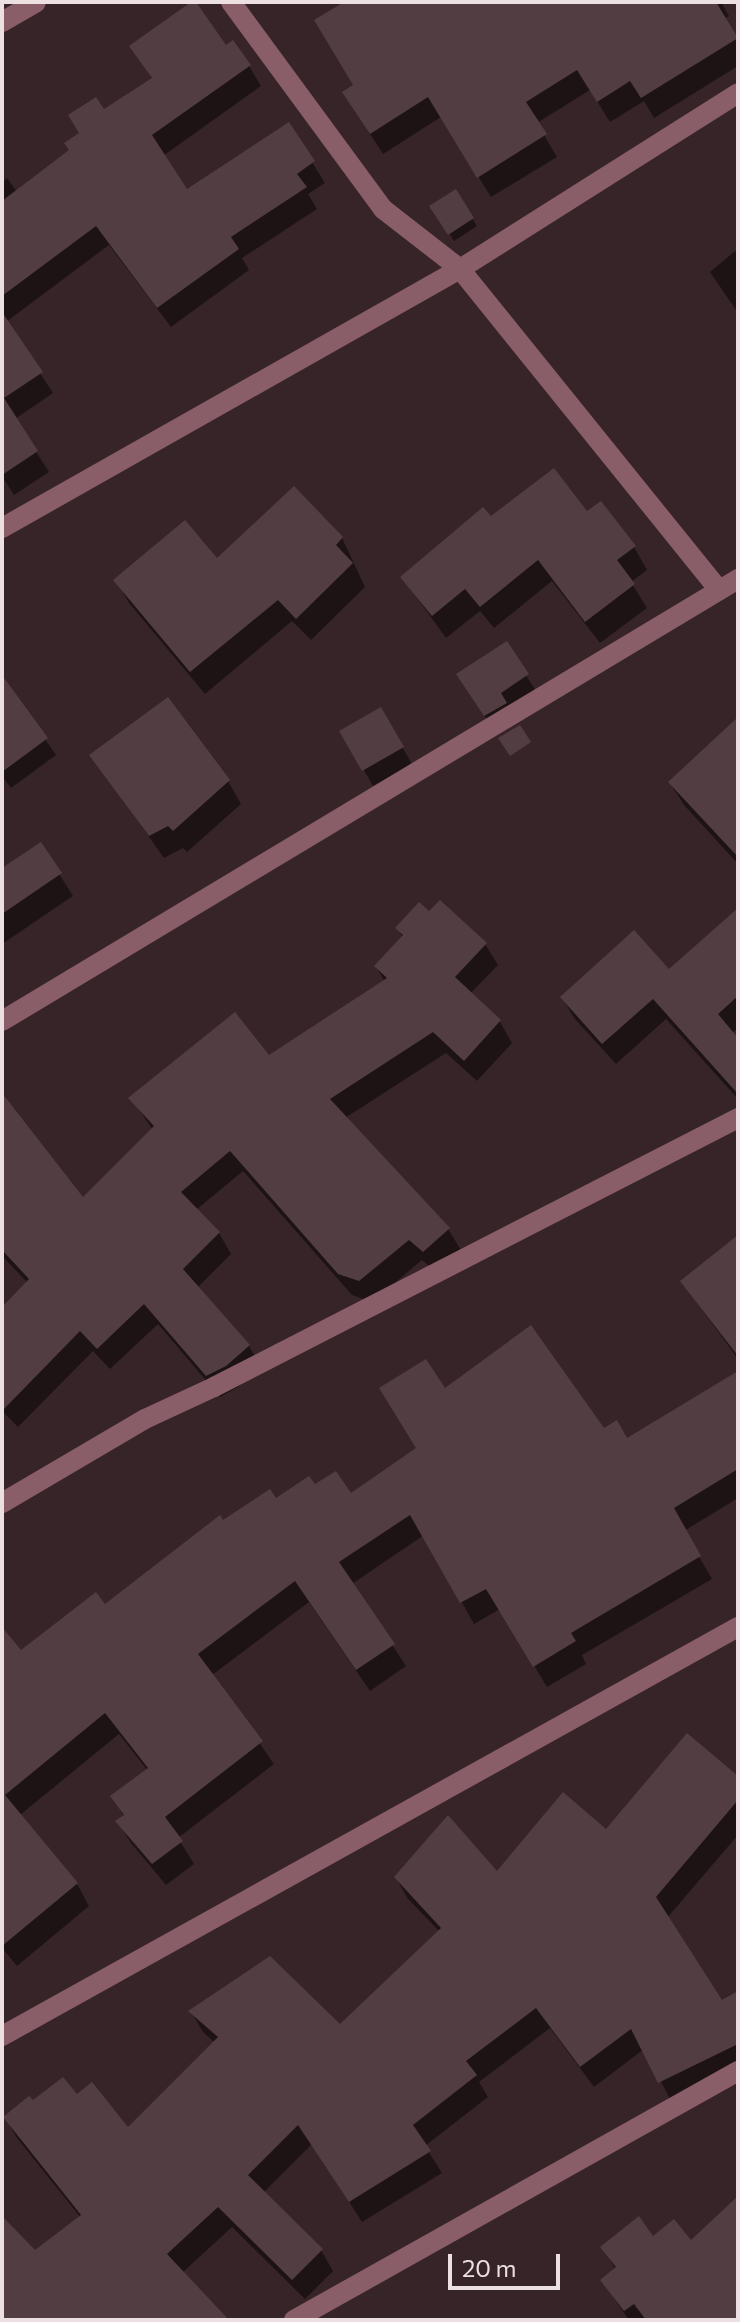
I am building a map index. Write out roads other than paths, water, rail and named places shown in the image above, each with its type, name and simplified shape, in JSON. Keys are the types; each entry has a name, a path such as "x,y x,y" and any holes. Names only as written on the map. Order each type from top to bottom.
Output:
{"street":[{"path":"2,22 36,2"},
{"path":"231,2 383,209 460,269 719,590"},
{"path":"2,528 460,269 738,93"},
{"path":"2,1021 738,579"},
{"path":"2,1503 145,1419 228,1380 738,1118"},
{"path":"2,2036 738,1627"},
{"path":"294,2320 738,2071"}]}
